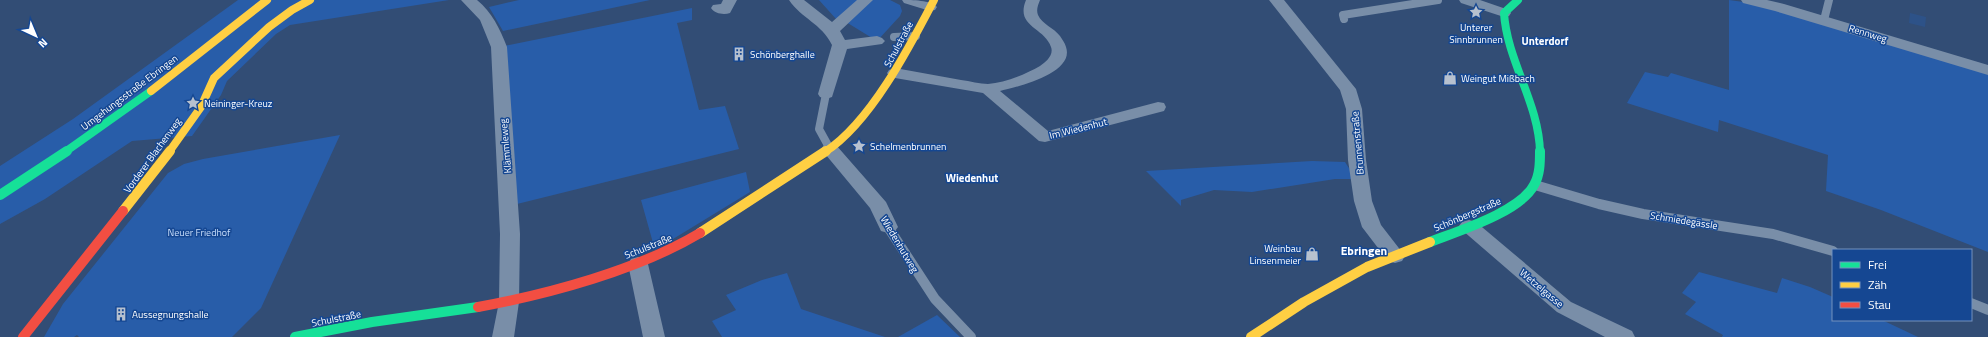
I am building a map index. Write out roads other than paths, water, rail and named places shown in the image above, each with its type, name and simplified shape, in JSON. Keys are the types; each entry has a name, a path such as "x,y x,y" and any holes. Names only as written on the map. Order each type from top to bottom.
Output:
{"street":[{"name":"Umgehungsstraße Ebringen","path":"0,195 83,141 130,107 267,0"},
{"name":"Vorderer Blachenweg","path":"24,337 163,161 201,107 214,78 268,27 292,10 310,0"},
{"name":"Klämmleweg","path":"468,0 481,10 499,47 510,201 509,302 503,337"},
{"path":"796,0 800,5 832,30 840,45 826,94"},
{"path":"832,30 866,0"},
{"path":"909,0 932,4"},
{"path":"895,74 988,89 1041,72 1055,62 1058,56 1057,42 1052,35 1038,25 1030,12 1029,6 1033,0"},
{"name":"Brunnenstraße","path":"1276,0 1348,90 1354,109 1357,160 1363,201 1372,227 1395,256"},
{"path":"1466,0 1504,13"},
{"path":"1518,0 1504,13 1504,19 1510,45 1522,75 1539,134 1541,157 1535,185"},
{"name":"Rennweg","path":"1748,0 1779,6 1988,70"},
{"name":"Schulstraße","path":"295,337 361,324 509,302 638,264 667,253 830,149 851,132 880,97 895,74 932,4"},
{"path":"840,45 877,41"},
{"name":"Im Wiedenhut","path":"988,89 1045,137 1158,107"},
{"name":"Wiedenhutweg","path":"830,149 879,206 888,227"},
{"name":"Schönbergstraße","path":"1251,337 1304,302 1367,267 1502,212 1527,195 1535,185"},
{"name":"Wetzelgasse","path":"1469,226 1564,307 1624,337"},
{"path":"638,264 654,337"}],"lane":[{"path":"1344,19 1343,15 1438,0"},
{"path":"1824,20 1829,0"},
{"path":"894,37 916,36"},
{"path":"826,94 819,129 830,149"},
{"name":"Schmiedegässle","path":"1535,185 1606,206 1643,214 1773,234 1832,251"},
{"name":"Wiedenhutweg","path":"888,227 935,299 971,337"},
{"path":"1972,303 1988,310"},
{"path":"361,324 361,337"}],"place":[{"name":"Unterer Sinnbrunnen","path":"1476,12"},
{"name":"Schönberghalle","path":"739,54"},
{"name":"Weingut Mißbach","path":"1450,78"},
{"name":"Neininger-Kreuz","path":"193,103"},
{"name":"Schelmenbrunnen","path":"859,146"},
{"name":"Weinbau Linsenmeier","path":"1312,254"},
{"name":"Aussegnungshalle","path":"121,314"}],"district":[{"name":"Unterdorf","path":"1545,41"},
{"name":"Wiedenhut","path":"972,178"},
{"name":"Ebringen","path":"1364,251"}],"park label":[{"name":"Neuer Friedhof","path":"199,232"}]}
